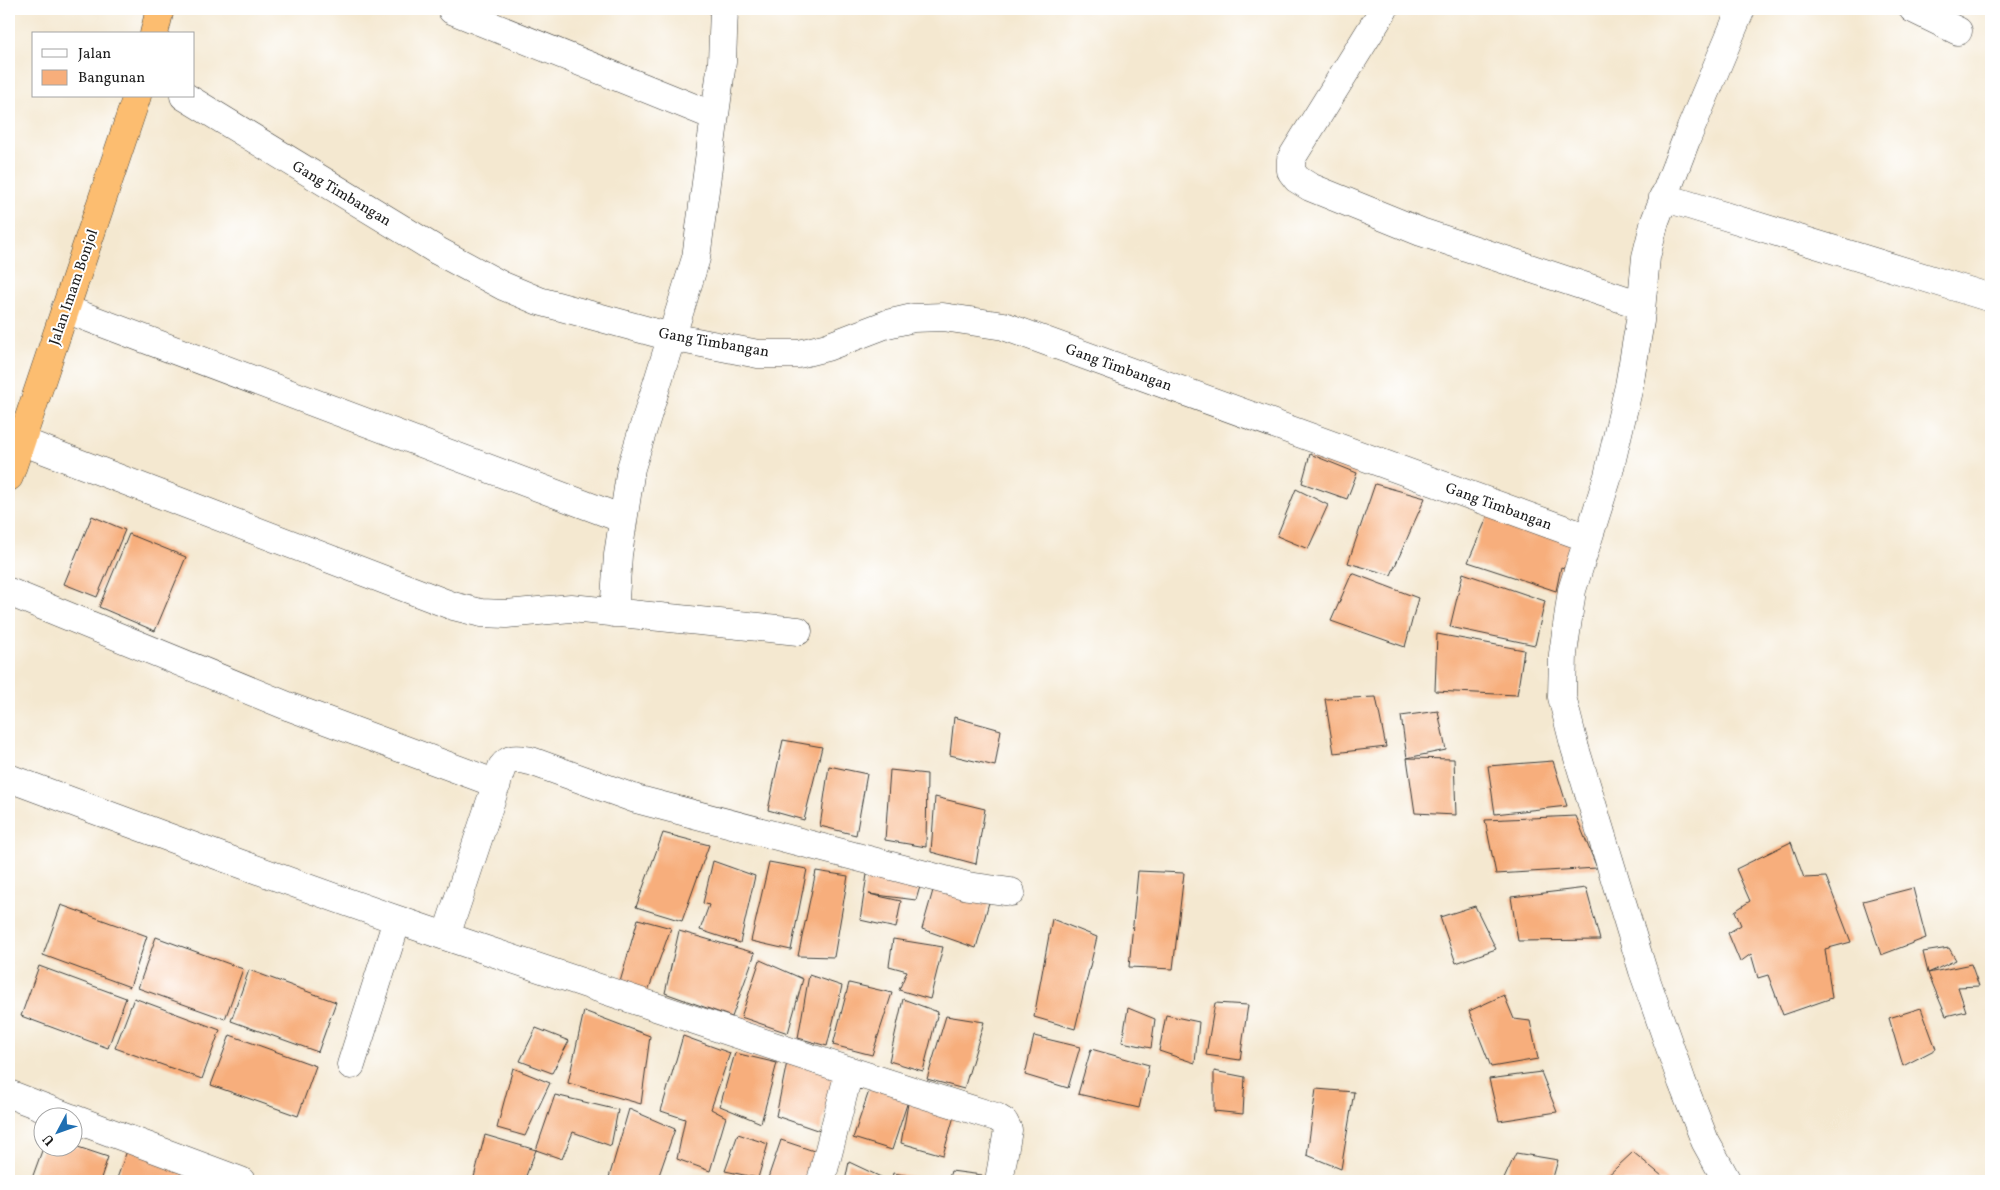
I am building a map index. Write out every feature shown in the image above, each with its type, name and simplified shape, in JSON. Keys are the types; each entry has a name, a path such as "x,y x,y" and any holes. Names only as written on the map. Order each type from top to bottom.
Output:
{"highway":[{"path":"154,32 160,9"},
{"name":"Jalan Imam Bonjol","path":"9,477 136,98"}],"street":[{"path":"614,613 618,555 631,468 696,258 722,62 724,9"},
{"path":"1384,9 1301,140 1291,159 1291,171 1297,179 1310,187 1421,232 1641,305"},
{"path":"1727,1181 1705,1141 1646,980 1575,748 1562,697 1563,654 1572,590 1608,476 1629,386 1646,258 1655,221 1663,197 1741,9"},
{"path":"1913,9 1958,30"},
{"path":"452,10 714,116"},
{"name":"Gang Timbangan","path":"187,98 438,251 503,286 539,301 671,337 758,354 799,354 827,347 887,324 913,318 943,317 1004,326 1588,538"},
{"path":"1663,197 1991,298"},
{"path":"65,309 624,518"},
{"path":"21,441 453,606 481,613 506,614 571,608 798,631"},
{"path":"9,592 290,707 497,784"},
{"path":"446,936 502,767 506,762 515,758 531,761 636,799 968,886 1011,892"},
{"path":"9,778 397,920 849,1072 999,1119 1004,1122 1008,1130 999,1181"},
{"path":"351,1065 397,920"},
{"path":"821,1181 849,1072"},
{"path":"9,1094 46,1108"},
{"path":"82,1122 241,1181"}],"building":[{"path":"1310,454 1357,473 1347,499 1302,483"},
{"path":"1375,484 1425,498 1391,575 1348,563"},
{"path":"1296,489 1328,505 1308,549 1277,536"},
{"path":"1489,513 1580,544 1573,571 1561,567 1556,591 1468,562"},
{"path":"92,516 125,530 97,597 64,584"},
{"path":"129,534 186,557 155,631 99,607"},
{"path":"1352,573 1418,598 1405,647 1331,621"},
{"path":"1463,573 1545,601 1535,645 1450,627"},
{"path":"1437,634 1524,650 1517,695 1435,691"},
{"path":"1376,697 1386,747 1334,753 1325,699"},
{"path":"1438,711 1446,750 1407,758 1401,716"},
{"path":"954,717 1001,730 995,766 950,755"},
{"path":"783,740 822,747 804,820 768,810"},
{"path":"1407,758 1454,759 1456,815 1415,813"},
{"path":"1553,761 1567,806 1495,814 1488,766"},
{"path":"829,766 867,774 856,835 820,826"},
{"path":"890,770 927,774 926,847 885,840"},
{"path":"935,797 985,809 976,864 931,852"},
{"path":"1576,816 1597,868 1496,874 1485,820"},
{"path":"663,833 709,845 682,921 636,907"},
{"path":"1791,842 1804,878 1826,877 1851,942 1825,949 1832,998 1783,1015 1768,975 1758,978 1751,954 1740,962 1728,933 1741,925 1735,911 1750,901 1736,869"},
{"path":"713,861 755,876 740,943 700,930 709,905 703,903"},
{"path":"769,862 807,869 791,950 751,941"},
{"path":"868,868 922,880 916,900 869,894 901,901 896,928 860,920"},
{"path":"816,871 848,876 834,957 798,956"},
{"path":"1138,871 1184,873 1173,969 1129,967"},
{"path":"934,887 990,899 976,948 922,929"},
{"path":"1586,888 1600,940 1518,941 1511,897"},
{"path":"1913,888 1926,938 1881,955 1863,901"},
{"path":"61,905 147,936 130,987 43,955"},
{"path":"1475,906 1496,949 1456,963 1440,917"},
{"path":"638,919 671,928 647,994 620,982"},
{"path":"1052,919 1097,937 1075,1029 1034,1017"},
{"path":"679,931 755,953 732,1017 665,993"},
{"path":"156,937 243,969 225,1019 138,988"},
{"path":"893,939 943,947 930,999 899,990 907,971 889,966"},
{"path":"1949,948 1956,960 1928,973 1923,952"},
{"path":"760,960 803,979 788,1033 741,1017"},
{"path":"1971,964 1979,986 1958,987 1966,1011 1946,1016 1928,973"},
{"path":"39,966 126,998 108,1048 21,1016"},
{"path":"249,970 336,1002 318,1052 231,1021"},
{"path":"809,975 842,986 827,1046 798,1038"},
{"path":"849,983 892,993 872,1055 833,1045"},
{"path":"1504,995 1514,1019 1530,1021 1538,1059 1491,1067 1469,1011"},
{"path":"134,998 220,1030 202,1079 115,1048"},
{"path":"903,999 938,1012 923,1071 889,1061"},
{"path":"1215,1003 1248,1005 1240,1060 1206,1055"},
{"path":"1128,1008 1155,1019 1151,1048 1122,1042"},
{"path":"1921,1008 1936,1049 1903,1066 1889,1018"},
{"path":"584,1011 650,1036 641,1104 568,1083"},
{"path":"1166,1015 1199,1022 1195,1063 1159,1051"},
{"path":"946,1016 984,1022 964,1089 927,1079"},
{"path":"536,1028 569,1041 552,1073 520,1061"},
{"path":"230,1035 316,1066 298,1116 211,1085"},
{"path":"683,1036 730,1053 711,1109 726,1117 710,1171 677,1159 685,1119 661,1111"},
{"path":"1034,1036 1080,1047 1068,1088 1025,1075"},
{"path":"1091,1049 1149,1065 1139,1108 1078,1094"},
{"path":"735,1053 777,1063 761,1123 720,1106"},
{"path":"787,1062 836,1075 820,1131 776,1116"},
{"path":"513,1068 550,1083 525,1136 497,1128"},
{"path":"1214,1071 1245,1077 1243,1114 1214,1111"},
{"path":"1541,1072 1557,1112 1499,1121 1489,1079"},
{"path":"870,1088 909,1098 892,1150 853,1138"},
{"path":"1316,1089 1354,1092 1341,1169 1307,1155"},
{"path":"555,1095 618,1110 611,1146 573,1132 562,1159 536,1150"},
{"path":"909,1098 954,1116 943,1155 901,1143"},
{"path":"629,1109 675,1129 657,1181 608,1181"},
{"path":"738,1134 768,1144 758,1178 725,1171"},
{"path":"485,1135 536,1150 524,1181 473,1181"},
{"path":"781,1140 817,1152 807,1181 767,1181"},
{"path":"82,1148 108,1157 100,1181 31,1181 39,1158 82,1158"},
{"path":"128,1148 217,1181 116,1181"},
{"path":"1633,1152 1668,1181 1602,1181"},
{"path":"1516,1153 1558,1160 1552,1181 1503,1181"},
{"path":"849,1162 883,1178 882,1181 845,1181"},
{"path":"951,1171 982,1175 981,1181 948,1181"},
{"path":"893,1173 932,1180 932,1181 891,1181"}]}
